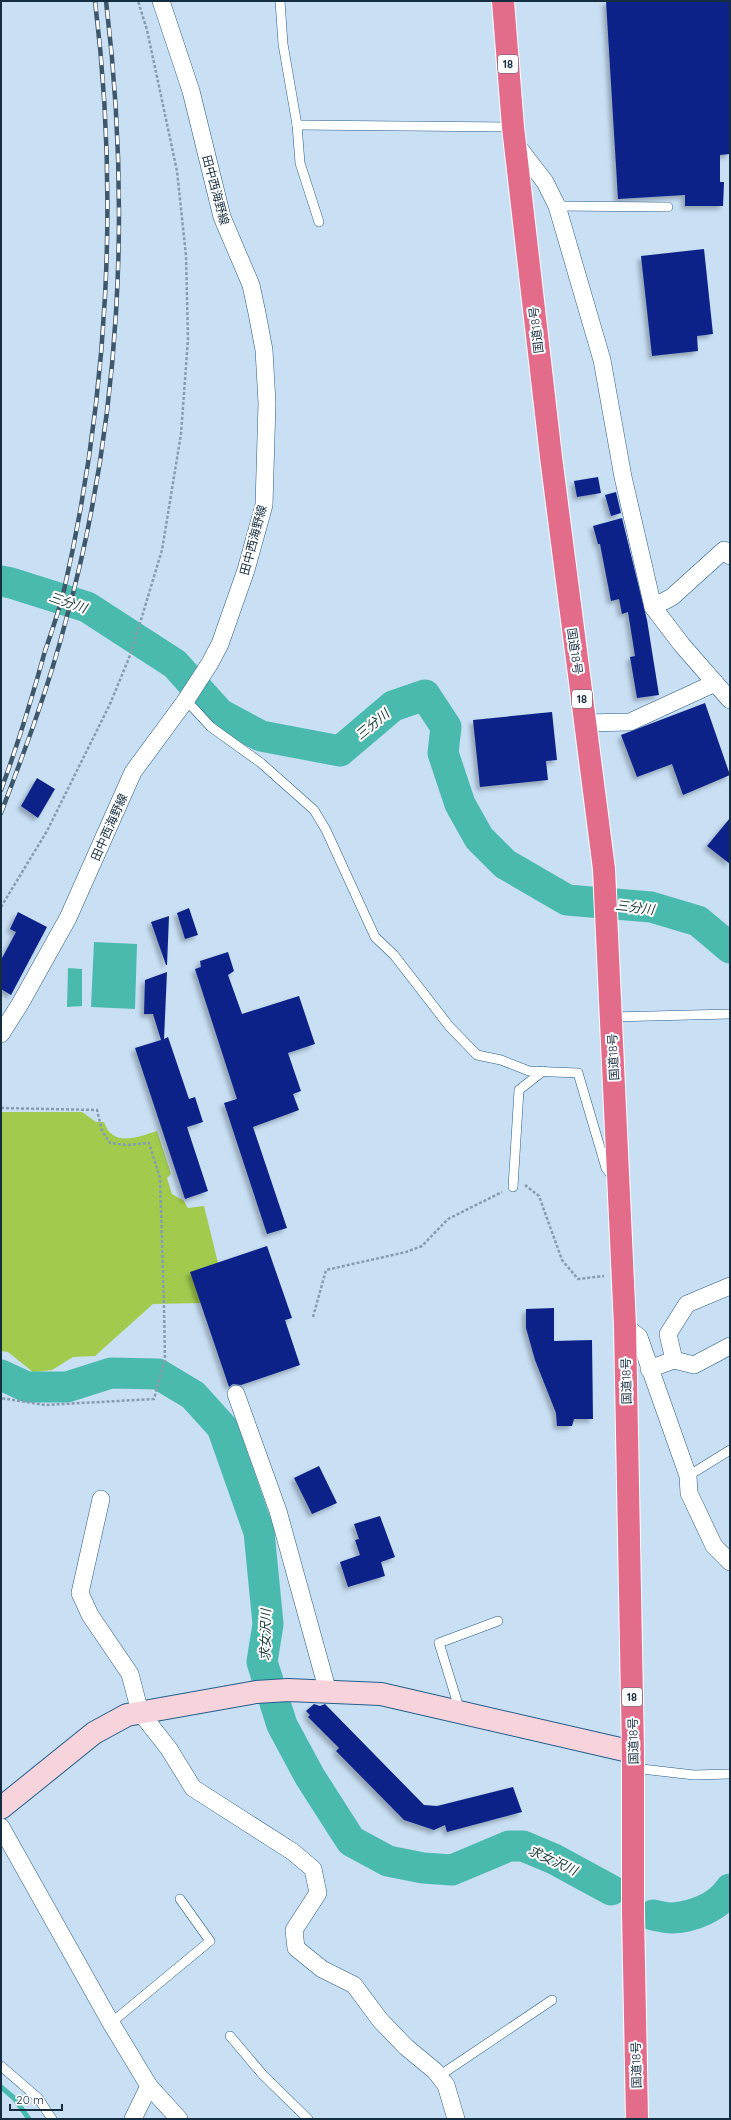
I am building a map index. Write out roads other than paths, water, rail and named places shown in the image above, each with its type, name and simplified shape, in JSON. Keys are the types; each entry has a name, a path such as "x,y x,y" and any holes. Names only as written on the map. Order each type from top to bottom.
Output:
{"highway":[{"name":"国道18号","path":"503,1 514,135 569,607 586,723 604,869 620,1186 622,1274 626,1326 637,2119"}],"street":[{"name":"田中西海野線","path":"1,1034 20,1004 68,918 133,772 186,700 210,663 220,644 246,570 264,505 267,402 264,350 251,285 222,217 191,90 161,1"},
{"path":"514,135 545,182 557,206 602,360 623,477 653,607 730,700"},
{"path":"653,607 672,597 724,550 730,556"},
{"path":"586,723 630,722 715,683"},
{"path":"674,1360 668,1334 687,1304 730,1286"},
{"path":"626,1326 639,1337 688,1476 689,1493 714,1546 730,1562"},
{"path":"650,1369 674,1360 694,1365 730,1346"},
{"path":"236,1394 278,1511 328,1692"},
{"path":"101,1498 80,1593 90,1615 130,1674 140,1712 169,1749 193,1788 293,1852 313,1869 318,1893 294,1930 296,1948 322,1969 354,1985 380,2020 406,2047 439,2076 446,2085 456,2119"},
{"path":"1,1808 94,1733 127,1715 256,1692 288,1690 381,1694 461,1713 633,1760"},
{"path":"1,1827 111,2023 149,2086 179,2119"},
{"path":"133,2119 149,2086"}],"lane":[{"path":"280,1 283,44 297,125 300,163 319,222"},
{"path":"297,125 514,135"},
{"path":"557,206 668,207"},
{"path":"186,700 211,727 261,763 314,810 326,830 375,937 394,955 449,1026 477,1055 500,1060 529,1071 578,1073 606,1168 620,1186"},
{"path":"611,1017 730,1014"},
{"path":"513,1187 520,1090 543,1071"},
{"path":"688,1476 730,1450"},
{"path":"461,1713 439,1643 498,1621"},
{"path":"633,1760 694,1775 730,1774"},
{"path":"111,2023 210,1941 180,1899"},
{"path":"439,2076 552,2000"},
{"path":"230,2036 263,2075 308,2119"},
{"path":"1,2066 38,2098 52,2119"}],"waterway":[{"name":"三分川","path":"1,581 87,607 175,664 220,714 261,736 340,751 393,706 425,695 446,727 443,753 460,804 479,838 505,864 567,900 651,907 698,921 730,948"},
{"name":"求女沢川","path":"1,1375 27,1387 67,1387 111,1373 158,1374 193,1395 222,1427 259,1532 268,1624 262,1662 282,1725 310,1777 351,1841 388,1861 423,1868 452,1870 509,1846 523,1846 554,1859 611,1890"},
{"name":"求女沢川","path":"653,1915 672,1918 688,1916 712,1906 730,1889"},
{"path":"1,2087 14,2098 29,2119"}],"railway":[{"path":"1,790 62,598 79,518 91,444 105,297 107,222 106,148 102,74 95,1"},
{"path":"1,813 28,742 66,620 85,544 99,468 109,391 116,313 119,235 118,156 114,79 106,1"}]}
